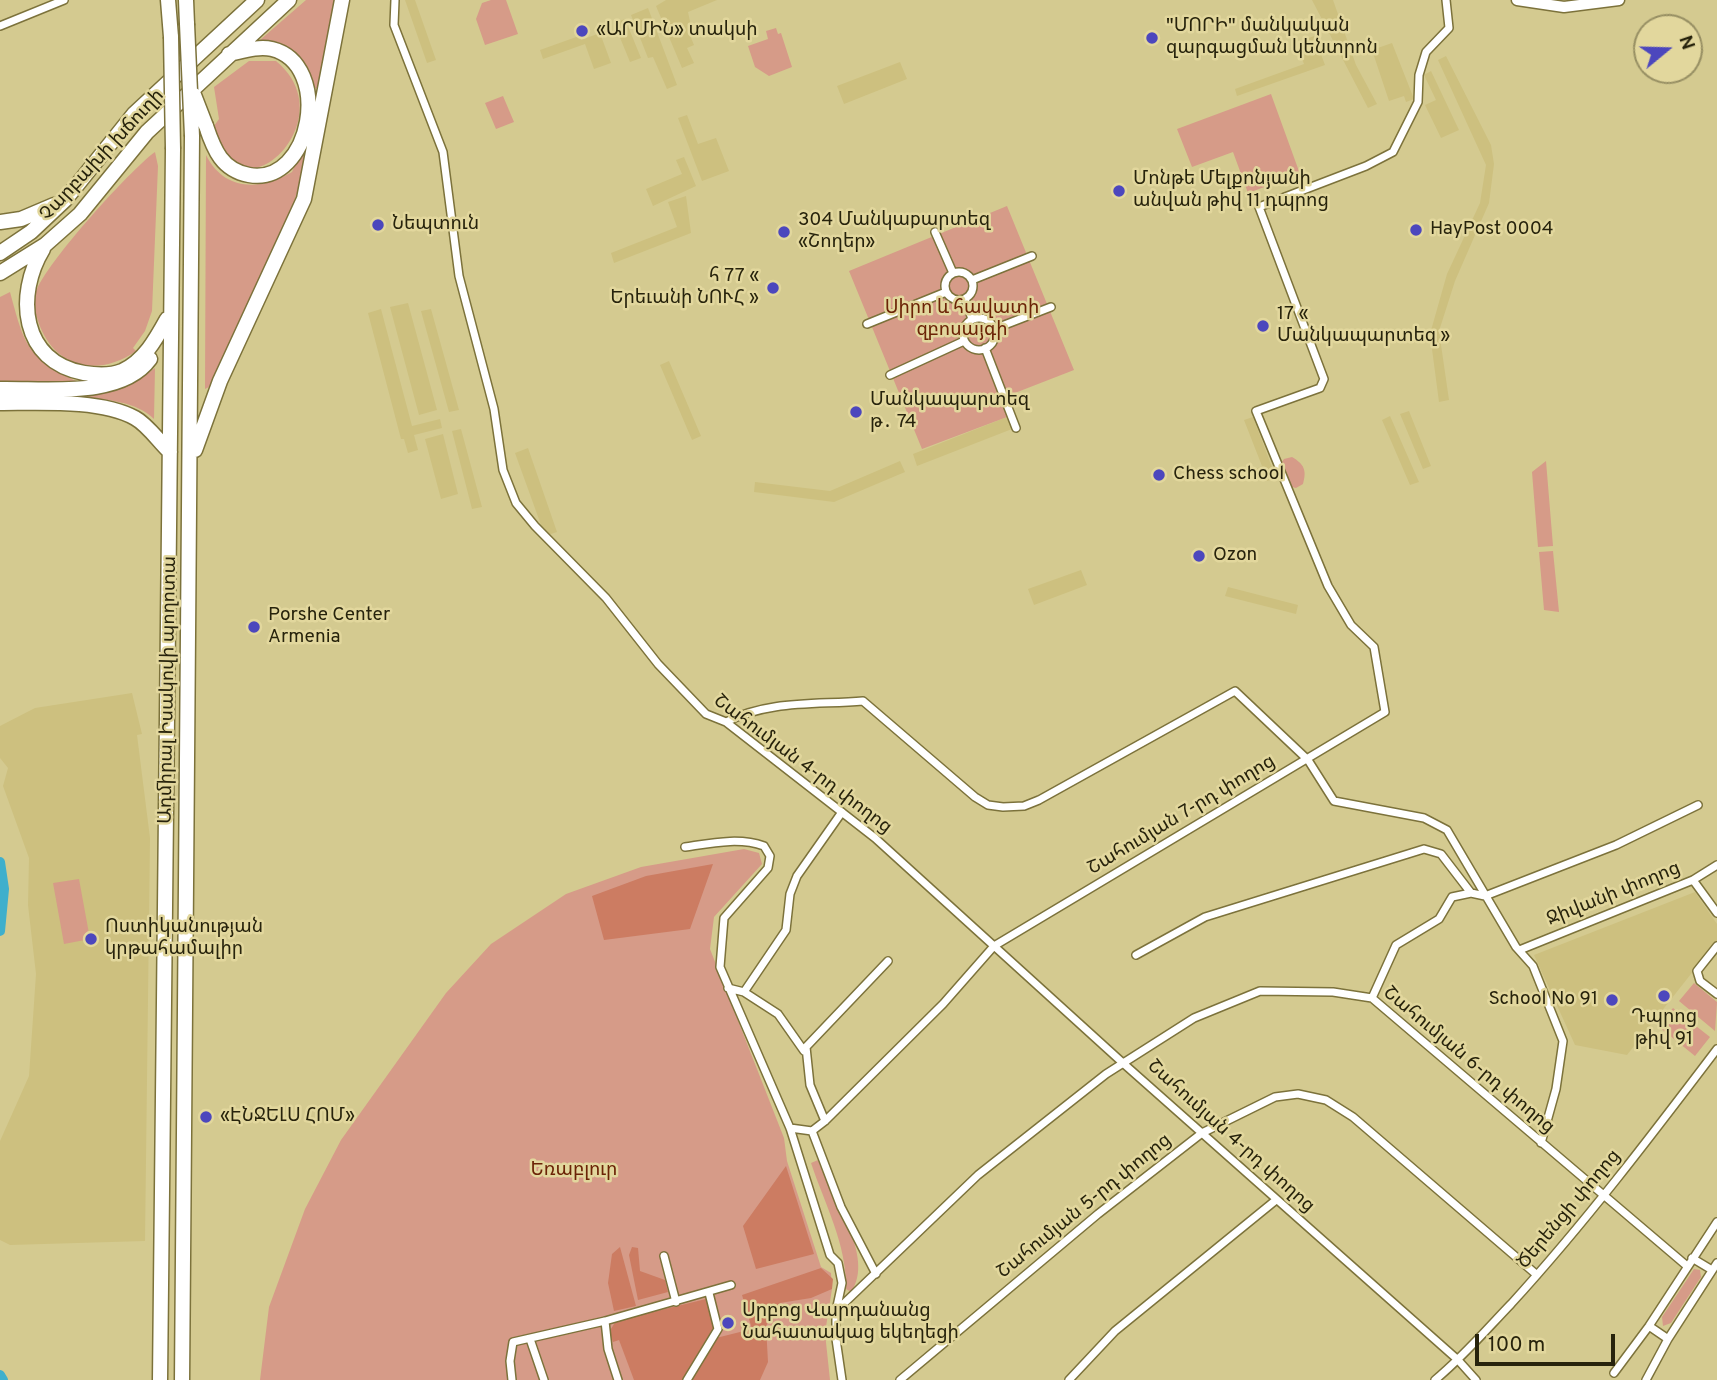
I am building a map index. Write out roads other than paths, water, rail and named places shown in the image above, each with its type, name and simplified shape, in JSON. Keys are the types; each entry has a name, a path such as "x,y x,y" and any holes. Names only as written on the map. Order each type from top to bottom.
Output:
{"highway":[{"name":"Ադմիրալ Իսակովի պողոտա","path":"160,1380 170,452 169,321 173,149 168,0"},
{"name":"Չարբախի խճուղի","path":"0,253 31,232 65,200 134,114 257,0"},
{"path":"192,462 220,381 304,200 342,0"},
{"name":"Չարբախի խճուղի","path":"0,273 45,245 80,214 147,132 283,2"},
{"name":"Ադմիրալ Իսակովի պողոտա","path":"183,1380 192,462 192,136 187,9"},
{"path":"190,84 223,163 241,173 258,177 281,170 292,157 303,136 309,94 302,74 288,58 264,48 228,54"},
{"path":"0,222 21,219 65,200"},
{"path":"45,245 30,269 25,292 29,321 36,344 64,366 100,374 121,371 147,351 169,321"},
{"path":"0,389 99,387 113,383 143,369 169,321"},
{"path":"0,403 57,404 120,411 137,419 170,452"}],"main road":[{"path":"1517,0 1564,6 1619,0"},
{"path":"1534,0 1596,0"}],"street":[{"path":"0,26 64,0"},
{"name":"Շահումյան 4-րդ փողոց","path":"395,0 394,25 443,152 459,276 495,414 503,470 516,503 606,598 658,664 706,714 726,722 875,838 1124,1064 1458,1360 1476,1380"},
{"name":"Շահումյան 7-րդ փողոց","path":"811,1131 825,1121 943,1004 994,946 1385,712 1374,647 1351,625 1328,586 1256,411 1320,388 1324,379 1259,206 1366,166 1393,152 1418,102 1419,75 1426,52 1449,28 1446,0"},
{"path":"935,232 953,273"},
{"path":"972,280 1032,256"},
{"path":"964,272 972,280 972,291 965,299 954,300 946,292 945,281 953,273 964,272"},
{"path":"867,324 946,292"},
{"path":"965,299 972,319"},
{"path":"994,329 1051,307"},
{"path":"972,319 985,320 994,329 993,341 985,348 973,349 964,341 964,328 972,319"},
{"path":"890,375 964,341"},
{"path":"985,348 1016,428"},
{"path":"726,722 749,710 770,705 863,701 975,797 988,805 1024,806 1063,789 1235,691 1308,760 1334,801 1424,818 1447,830 1516,947 1522,950 1550,1002 1563,1041 1556,1090 1541,1143"},
{"path":"1372,998 1396,946 1439,919 1451,897 1471,893 1485,896 1616,845 1698,805"},
{"path":"744,992 786,930 790,894 797,876 842,812"},
{"path":"685,847 722,841 753,842 764,846 770,856 768,868 724,918 719,956 728,988 790,1128 830,1255 838,1263 842,1283 836,1311 837,1355 842,1380"},
{"path":"1136,955 1205,917 1424,849 1440,854 1471,893"},
{"name":"Ջիվանի փողոց","path":"1522,950 1692,880 1717,865"},
{"path":"1692,880 1717,914"},
{"path":"1717,946 1697,971 1700,981 1717,994"},
{"path":"825,1121 810,1084 806,1047 826,1022 888,961"},
{"path":"728,988 744,992 778,1014 806,1056"},
{"name":"Շահումյան 6-րդ փողոց","path":"836,1311 978,1175 1106,1074 1194,1017 1260,991 1333,992 1372,998 1687,1266"},
{"name":"Ծերենցի փողոց","path":"1435,1380 1458,1360 1537,1275 1604,1197 1717,1049"},
{"name":"Շահումյան 5-րդ փողոց","path":"900,1380 1098,1214 1202,1133 1275,1097 1298,1094 1326,1100 1353,1116 1537,1275"},
{"path":"790,1128 811,1131 841,1207 876,1274"},
{"path":"1069,1380 1115,1331 1276,1200"},
{"path":"1614,1373 1649,1326 1717,1222"},
{"path":"664,1256 676,1302"},
{"path":"1647,1380 1668,1339 1714,1267 1692,1258"},
{"path":"512,1380 510,1361 513,1342 605,1321 731,1285"},
{"path":"687,1380 718,1329 709,1293"},
{"path":"605,1321 614,1379"},
{"path":"1649,1326 1668,1339"},
{"path":"530,1339 544,1380"}],"waterway":[{"path":"0,862 4,889 0,931"},
{"path":"0,1375 3,1380"}],"place":[{"name":"«ԱՐՄԻՆ» տակսի","path":"582,31"},
{"name":"\"ՄՈՐԻ\" մանկական զարգացման կենտրոն","path":"1152,38"},
{"name":"Մոնթե Մելքոնյանի անվան թիվ 11 դպրոց","path":"1119,191"},
{"name":"Նեպտուն","path":"378,225"},
{"name":"HayPost 0004","path":"1416,230"},
{"name":"304 Մանկաpարտեզ «Շողեր»","path":"784,232"},
{"name":"հ 77 « Երեւանի ՆՈՒՀ »","path":"773,288"},
{"name":"17 « Մանկապարտեզ »","path":"1263,326"},
{"name":"Մանկապարտեզ թ․ 74","path":"856,412"},
{"name":"Chess school","path":"1159,475"},
{"name":"Ozon","path":"1199,556"},
{"name":"Porshe Center Armenia","path":"254,627"},
{"name":"Ոստիկանության կրթահամալիր","path":"91,939"},
{"name":"Դպրոց թիվ 91","path":"1664,996"},
{"name":"School No 91","path":"1612,1000"},
{"name":"«ԷՆՋԵԼՍ ՀՈՄ»","path":"206,1117"},
{"name":"Սրբոց Վարդանանց Նահատակաց եկեղեցի","path":"728,1323"}],"park label":[{"name":"Սիրո և հավատի զբոսայգի","path":"962,320"},
{"name":"Եռաբլուր","path":"574,1171"}]}
